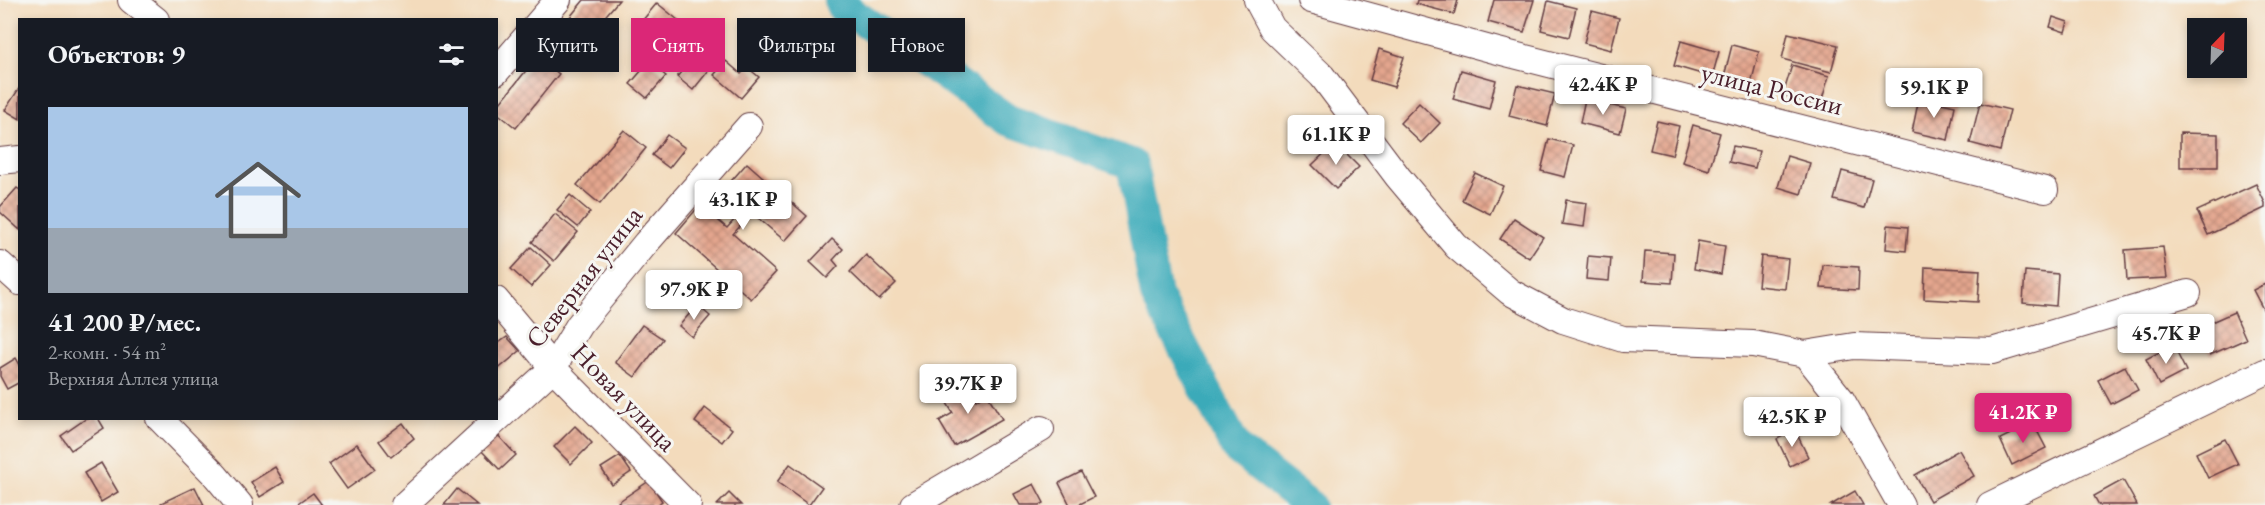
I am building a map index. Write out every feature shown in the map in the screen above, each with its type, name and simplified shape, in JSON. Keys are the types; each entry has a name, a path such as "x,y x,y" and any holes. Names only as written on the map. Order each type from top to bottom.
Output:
{"street":[{"path":"131,0 154,18"},
{"path":"498,70 558,0"},
{"path":"1257,0 1272,28 1322,76 1398,177 1456,246 1510,292 1563,320 1623,339 1752,344 1805,354 1854,346 1992,351 2188,293"},
{"name":"улица России","path":"1311,0 1494,50 2045,190"},
{"name":"Северная улица","path":"498,419 553,368 579,325 646,243 749,126"},
{"path":"0,161 18,159"},
{"path":"0,264 18,280"},
{"name":"Новая улица","path":"498,302 553,368 688,505"},
{"path":"1805,354 1841,399 1901,505"},
{"path":"1990,505 2265,372"},
{"path":"161,420 215,475 240,505"},
{"name":"Северная улица","path":"404,505 496,420"},
{"path":"913,505 1041,429"}],"building":[{"path":"584,0 619,0 604,18 570,17"},
{"path":"1417,0 1458,0 1454,14 1416,4"},
{"path":"1494,0 1534,0 1524,32 1488,22"},
{"path":"1548,1 1576,8 1569,37 1541,30"},
{"path":"657,3 676,18 644,18"},
{"path":"1592,11 1619,18 1611,50 1584,43"},
{"path":"2053,17 2068,22 2065,32 2050,27"},
{"path":"1788,33 1838,45 1831,72 1782,59"},
{"path":"1681,41 1719,52 1712,77 1674,66"},
{"path":"1732,45 1759,52 1750,88 1723,81"},
{"path":"1379,49 1404,57 1394,87 1370,80"},
{"path":"725,62 741,74 753,72 759,77 741,98 714,75 717,72 725,72"},
{"path":"1792,65 1829,76 1820,106 1783,95"},
{"path":"1461,70 1496,80 1489,109 1453,99"},
{"path":"525,72 556,72 559,74 516,128 498,114 498,106"},
{"path":"640,72 661,72 666,76 647,98 630,84"},
{"path":"681,72 708,72 693,90 677,77"},
{"path":"1517,85 1555,94 1547,126 1509,116"},
{"path":"18,90 18,118 5,110"},
{"path":"1919,98 1955,106 1948,140 1912,132"},
{"path":"1585,99 1626,109 1620,133 1580,123"},
{"path":"1419,103 1440,123 1421,143 1400,123"},
{"path":"1980,103 2010,110 2000,151 1970,143"},
{"path":"1657,121 1679,126 1672,155 1650,150"},
{"path":"1693,125 1720,133 1709,170 1682,162"},
{"path":"624,130 646,148 600,204 577,185"},
{"path":"2180,133 2218,134 2218,167 2180,167"},
{"path":"667,135 685,148 669,168 652,155"},
{"path":"1549,139 1573,145 1565,177 1541,171"},
{"path":"1335,143 1359,167 1336,189 1312,165"},
{"path":"1733,146 1759,151 1755,168 1729,162"},
{"path":"1787,156 1810,163 1801,194 1778,187"},
{"path":"747,163 807,216 785,241 752,213 733,234 776,272 751,299 676,233 700,205 727,228 746,207 725,188"},
{"path":"1842,171 1872,179 1864,208 1834,200"},
{"path":"1475,173 1503,186 1490,214 1462,200"},
{"path":"2256,184 2265,208 2208,235 2197,211"},
{"path":"18,189 18,228 0,212 0,207"},
{"path":"570,195 590,212 578,227 557,210"},
{"path":"1566,200 1587,203 1584,227 1562,224"},
{"path":"555,214 578,232 554,261 532,242"},
{"path":"1514,218 1543,237 1529,258 1500,239"},
{"path":"1888,225 1908,227 1906,251 1886,249"},
{"path":"832,239 843,249 833,260 838,266 827,278 810,262"},
{"path":"1698,241 1725,246 1721,274 1694,269"},
{"path":"531,247 551,265 531,287 511,269"},
{"path":"2163,247 2167,278 2127,280 2125,250"},
{"path":"1645,251 1674,253 1672,283 1643,281"},
{"path":"866,255 896,283 879,300 850,272"},
{"path":"1588,256 1611,258 1609,281 1586,279"},
{"path":"1761,256 1788,259 1785,289 1758,286"},
{"path":"1823,265 1859,267 1858,290 1821,288"},
{"path":"1925,267 1980,270 1978,302 1924,299"},
{"path":"2025,271 2058,274 2056,306 2023,303"},
{"path":"2265,284 2265,313 2253,290"},
{"path":"697,305 710,316 692,337 679,326"},
{"path":"2234,312 2246,339 2210,355 2198,328"},
{"path":"642,325 663,339 635,377 615,362"},
{"path":"507,337 520,351 498,369 498,344"},
{"path":"2173,345 2186,371 2159,385 2146,359"},
{"path":"16,358 18,383 7,389 0,376 0,368"},
{"path":"2125,366 2138,390 2111,404 2098,380"},
{"path":"968,385 976,400 987,394 1002,419 954,446 939,421 953,413 944,398"},
{"path":"705,408 732,429 722,442 695,422"},
{"path":"84,420 99,420 104,428 71,450 61,436"},
{"path":"403,423 414,438 391,457 379,441"},
{"path":"2033,423 2046,448 2012,465 2000,439"},
{"path":"575,426 592,443 571,464 554,447"},
{"path":"1795,430 1808,457 1790,466 1777,439"},
{"path":"496,433 516,455 500,470 479,448"},
{"path":"2225,439 2238,464 2208,478 2196,453"},
{"path":"357,444 375,469 347,489 329,464"},
{"path":"1959,450 1974,476 1930,501 1915,475"},
{"path":"620,456 631,472 612,485 601,468"},
{"path":"101,463 118,492 101,502 84,473"},
{"path":"790,464 822,487 809,505 777,482"},
{"path":"275,467 284,482 260,497 251,482"},
{"path":"1081,472 1094,497 1078,505 1070,505 1059,483"},
{"path":"2123,480 2137,505 2099,505 2094,496"},
{"path":"649,481 662,501 657,505 621,505 618,502"},
{"path":"1034,484 1044,503 1020,505 1014,494"},
{"path":"195,487 204,505 162,505 161,503"},
{"path":"457,489 477,505 444,505"},
{"path":"1855,491 1863,505 1831,505"},
{"path":"313,493 322,505 296,505"},
{"path":"729,493 741,505 717,505"}],"waterway":[{"path":"840,0 842,7 932,66 1008,120 1132,164 1156,295 1236,448 1309,505"}]}
